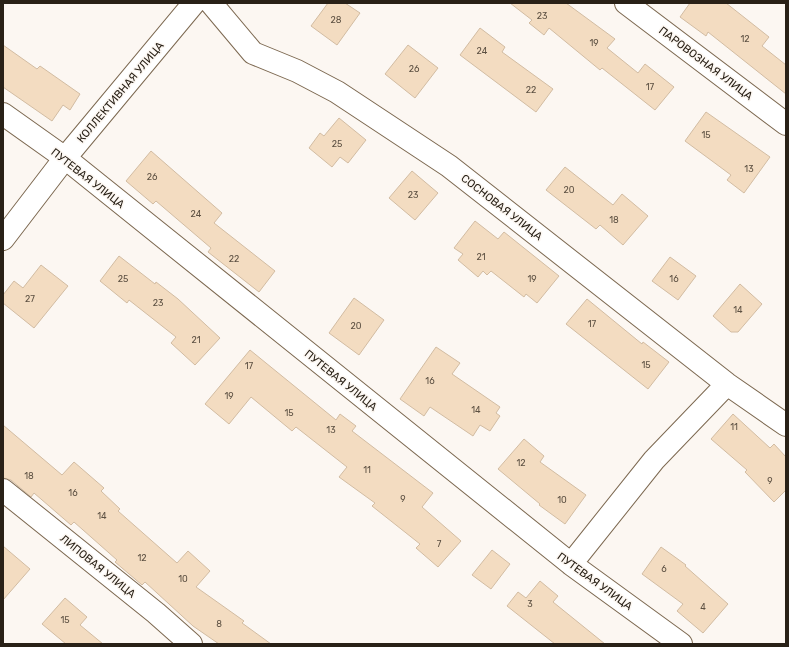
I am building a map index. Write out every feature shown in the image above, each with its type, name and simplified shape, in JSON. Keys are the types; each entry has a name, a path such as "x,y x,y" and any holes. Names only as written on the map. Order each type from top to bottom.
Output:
{"street":[{"name":"КОЛЛЕКТИВНАЯ УЛИЦА","path":"3,239 66,158 194,3"},
{"name":"СОСНОВАЯ УЛИЦА","path":"211,3 253,53 297,71 337,92 449,166 727,384 786,425"},
{"name":"ПАРОВОЗНАЯ УЛИЦА","path":"626,3 786,124"},
{"name":"ПУТЕВАЯ УЛИЦА","path":"3,114 66,158 571,564 681,644"},
{"path":"571,564 654,460 727,384"},
{"name":"ЛИПОВАЯ УЛИЦА","path":"3,490 156,613 190,644"}],"building":[{"path":"328,3 345,3 360,13 337,45 311,26"},
{"path":"510,3 566,3 615,39 607,48 638,73 645,64 674,87 655,110 602,68 600,70 549,28 544,35 529,23 532,20"},
{"path":"690,3 726,3 769,37 762,46 786,65 786,94 708,32 706,36 680,17"},
{"path":"480,28 505,47 502,52 553,89 536,112 460,55"},
{"path":"3,45 37,69 40,66 80,94 70,110 63,105 52,121 3,87"},
{"path":"408,45 438,68 415,98 385,74"},
{"path":"706,112 770,157 744,193 727,180 731,175 685,141"},
{"path":"339,118 366,140 348,163 340,157 332,167 309,148 320,133 324,136"},
{"path":"151,151 222,213 214,223 275,271 259,292 208,252 211,248 156,201 153,204 126,181"},
{"path":"565,167 613,205 622,194 648,216 623,245 600,225 596,229 546,190"},
{"path":"412,171 438,193 415,220 389,198"},
{"path":"475,221 498,239 504,232 559,276 537,303 526,294 524,297 491,271 487,275 483,271 478,277 458,260 463,254 454,248"},
{"path":"119,256 155,284 156,282 178,299 220,338 195,365 171,343 176,337 129,300 127,303 100,281"},
{"path":"670,257 696,276 678,300 652,281"},
{"path":"41,265 68,286 34,328 3,303 3,295 14,281 23,288"},
{"path":"740,284 762,304 738,332 731,332 713,316"},
{"path":"354,298 384,320 359,355 329,333"},
{"path":"587,299 642,344 643,342 669,362 648,389 566,324"},
{"path":"436,347 460,363 452,374 500,407 496,413 500,416 490,431 480,425 473,436 430,407 424,416 400,399"},
{"path":"250,350 336,420 340,414 356,426 352,431 433,493 422,507 461,541 438,567 416,548 420,544 372,506 375,503 339,477 347,467 296,427 292,431 251,397 229,424 205,404"},
{"path":"733,414 770,448 774,444 786,457 786,490 774,502 745,472 747,470 711,439"},
{"path":"3,425 62,475 74,462 104,488 101,491 120,509 118,511 177,563 188,551 210,571 196,587 244,621 242,623 271,644 219,644 193,626 145,582 142,585 115,562 117,560 74,522 71,525 34,493 31,497 11,480 3,478"},
{"path":"524,439 544,456 540,462 586,495 565,524 539,505 540,504 498,469"},
{"path":"3,546 30,569 3,600"},
{"path":"661,547 686,565 685,566 728,604 703,633 677,611 683,604 642,574"},
{"path":"492,550 510,564 491,589 472,575"},
{"path":"540,581 558,596 553,602 605,644 555,644 507,606 518,592 526,598"},
{"path":"65,598 87,617 80,625 103,644 66,644 42,624"}]}
